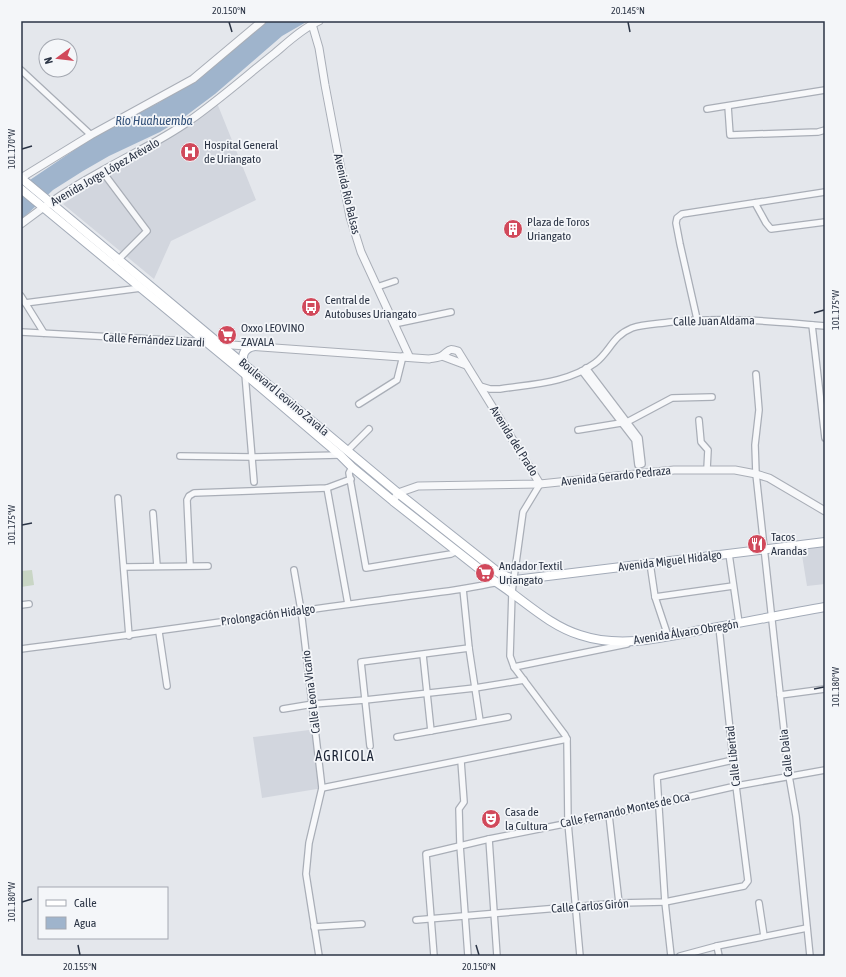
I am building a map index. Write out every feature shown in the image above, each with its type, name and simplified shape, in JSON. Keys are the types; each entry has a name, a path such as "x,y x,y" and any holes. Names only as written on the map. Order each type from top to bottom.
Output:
{"main road":[{"name":"Boulevard Leovino Zavala","path":"22,178 46,204 116,262 222,344 243,368 352,467 496,582 512,592"},
{"name":"Boulevard Leovino Zavala","path":"21,189 46,204"},
{"name":"Boulevard Leovino Zavala","path":"116,262 141,288 207,342 243,368 348,450 398,493 499,573 515,580"},
{"path":"243,368 245,350 254,346"},
{"path":"449,545 455,538"},
{"name":"Avenida Miguel Hidalgo","path":"515,580 825,542"},
{"name":"Avenida Álvaro Obregón","path":"512,592 551,621 580,635 604,640 641,641 825,607"}],"street":[{"path":"22,178 91,135 193,79 262,21"},
{"name":"Avenida Jorge López Arévalo","path":"21,224 46,204 102,171 157,142 188,122 217,101 285,44 316,22"},
{"name":"Avenida Río Balsas","path":"316,22 325,85 350,217 361,252 394,324 406,356"},
{"path":"21,70 91,135"},
{"path":"707,109 825,90"},
{"path":"728,106 730,135 818,132 825,130"},
{"path":"102,171 147,231 116,262"},
{"path":"697,320 676,223 677,218 682,214 825,192"},
{"path":"755,203 766,223 772,229 825,222"},
{"path":"377,287 395,281"},
{"path":"25,303 141,288"},
{"path":"21,296 44,333"},
{"path":"394,324 451,312"},
{"name":"Calle Juan Aldama","path":"480,386 500,389 563,379 596,362 619,335 632,328 647,325 697,320 760,320 825,326"},
{"path":"812,324 825,438"},
{"name":"Calle Fernández Lizardi","path":"21,332 207,342 406,356 429,359 442,356"},
{"name":"Avenida del Prado","path":"442,356 451,349 458,351 540,484 523,512 515,580 512,592 510,656 514,667 567,739"},
{"path":"359,404 397,380 406,356"},
{"path":"442,356 466,365"},
{"path":"243,368 254,482"},
{"path":"584,369 624,422 635,440 638,465 642,464 639,438 624,422"},
{"name":"Calle Dalia","path":"756,374 760,410 755,445 756,474 763,550 789,776 796,816 810,956"},
{"path":"578,430 624,422 672,398 712,397"},
{"path":"699,420 701,442 708,450 707,469"},
{"path":"348,450 369,429"},
{"path":"180,456 252,457 340,455"},
{"path":"352,467 349,473 366,568 451,554 457,551"},
{"name":"Avenida Gerardo Pedraza","path":"398,493 418,486 540,484 674,470 735,470 769,478 825,511"},
{"path":"190,565 187,500 189,496 194,493 327,488 351,479"},
{"path":"327,488 348,604"},
{"path":"393,501 398,493"},
{"path":"118,498 129,636"},
{"path":"153,513 157,566"},
{"path":"729,554 738,623"},
{"path":"650,563 655,597 668,636"},
{"path":"124,567 190,565 208,566"},
{"name":"Calle Leona Vicario","path":"294,570 301,610 322,788 307,857 306,874 319,956"},
{"name":"Prolongación Hidalgo","path":"21,649 159,632 301,610 486,586 496,582 515,580"},
{"path":"655,597 733,586"},
{"path":"463,589 469,648 480,721"},
{"path":"21,605 29,604"},
{"name":"Calle Libertad","path":"719,627 748,881 747,884"},
{"path":"159,632 167,686"},
{"path":"514,667 641,641"},
{"path":"370,746 361,662 469,648"},
{"path":"424,655 432,731"},
{"path":"283,709 313,704 475,688 524,680"},
{"path":"780,695 825,689"},
{"path":"397,737 508,717"},
{"path":"322,788 567,739 568,823 574,907 580,956"},
{"path":"671,956 665,902 657,777 733,760"},
{"path":"461,761 464,802 459,809 460,845 468,956"},
{"name":"Calle Fernando Montes de Oca","path":"431,919 426,854 489,838 609,815 736,786 825,770"},
{"path":"609,815 619,903"},
{"path":"489,838 497,956"},
{"name":"Calle Carlos Girón","path":"416,920 619,903 665,902 744,886 747,884"},
{"path":"759,903 764,936"},
{"path":"431,919 434,956"},
{"path":"314,927 362,924"},
{"path":"680,956 718,946 807,928"},
{"path":"718,946 719,956"}],"shaded area":[{"name":"Hospital General de Uriangato","path":"217,103 256,200 171,241 154,279 63,204"},
{"path":"825,546 825,584 807,586 801,549"},
{"path":"317,729 323,788 262,798 253,737"}],"green space":[{"path":"32,570 34,585 21,587 21,571"}],"water":[{"name":"Río Huahuemba","path":"264,21 308,21 282,36 215,94 183,118 160,132 109,156 83,171 53,190 21,220 21,186 95,136 160,102 193,80"}],"place":[{"name":"Hospital General de Uriangato","path":"190,152"},
{"name":"Plaza de Toros Uriangato","path":"513,229"},
{"name":"Central de Autobuses Uriangato","path":"311,307"},
{"name":"Oxxo LEOVINO ZAVALA","path":"227,335"},
{"name":"Tacos Arandas","path":"757,544"},
{"name":"Andador Textil Uriangato","path":"485,573"},
{"name":"Casa de la Cultura","path":"491,819"}],"district":[{"name":"AGRICOLA","path":"345,756"}]}
